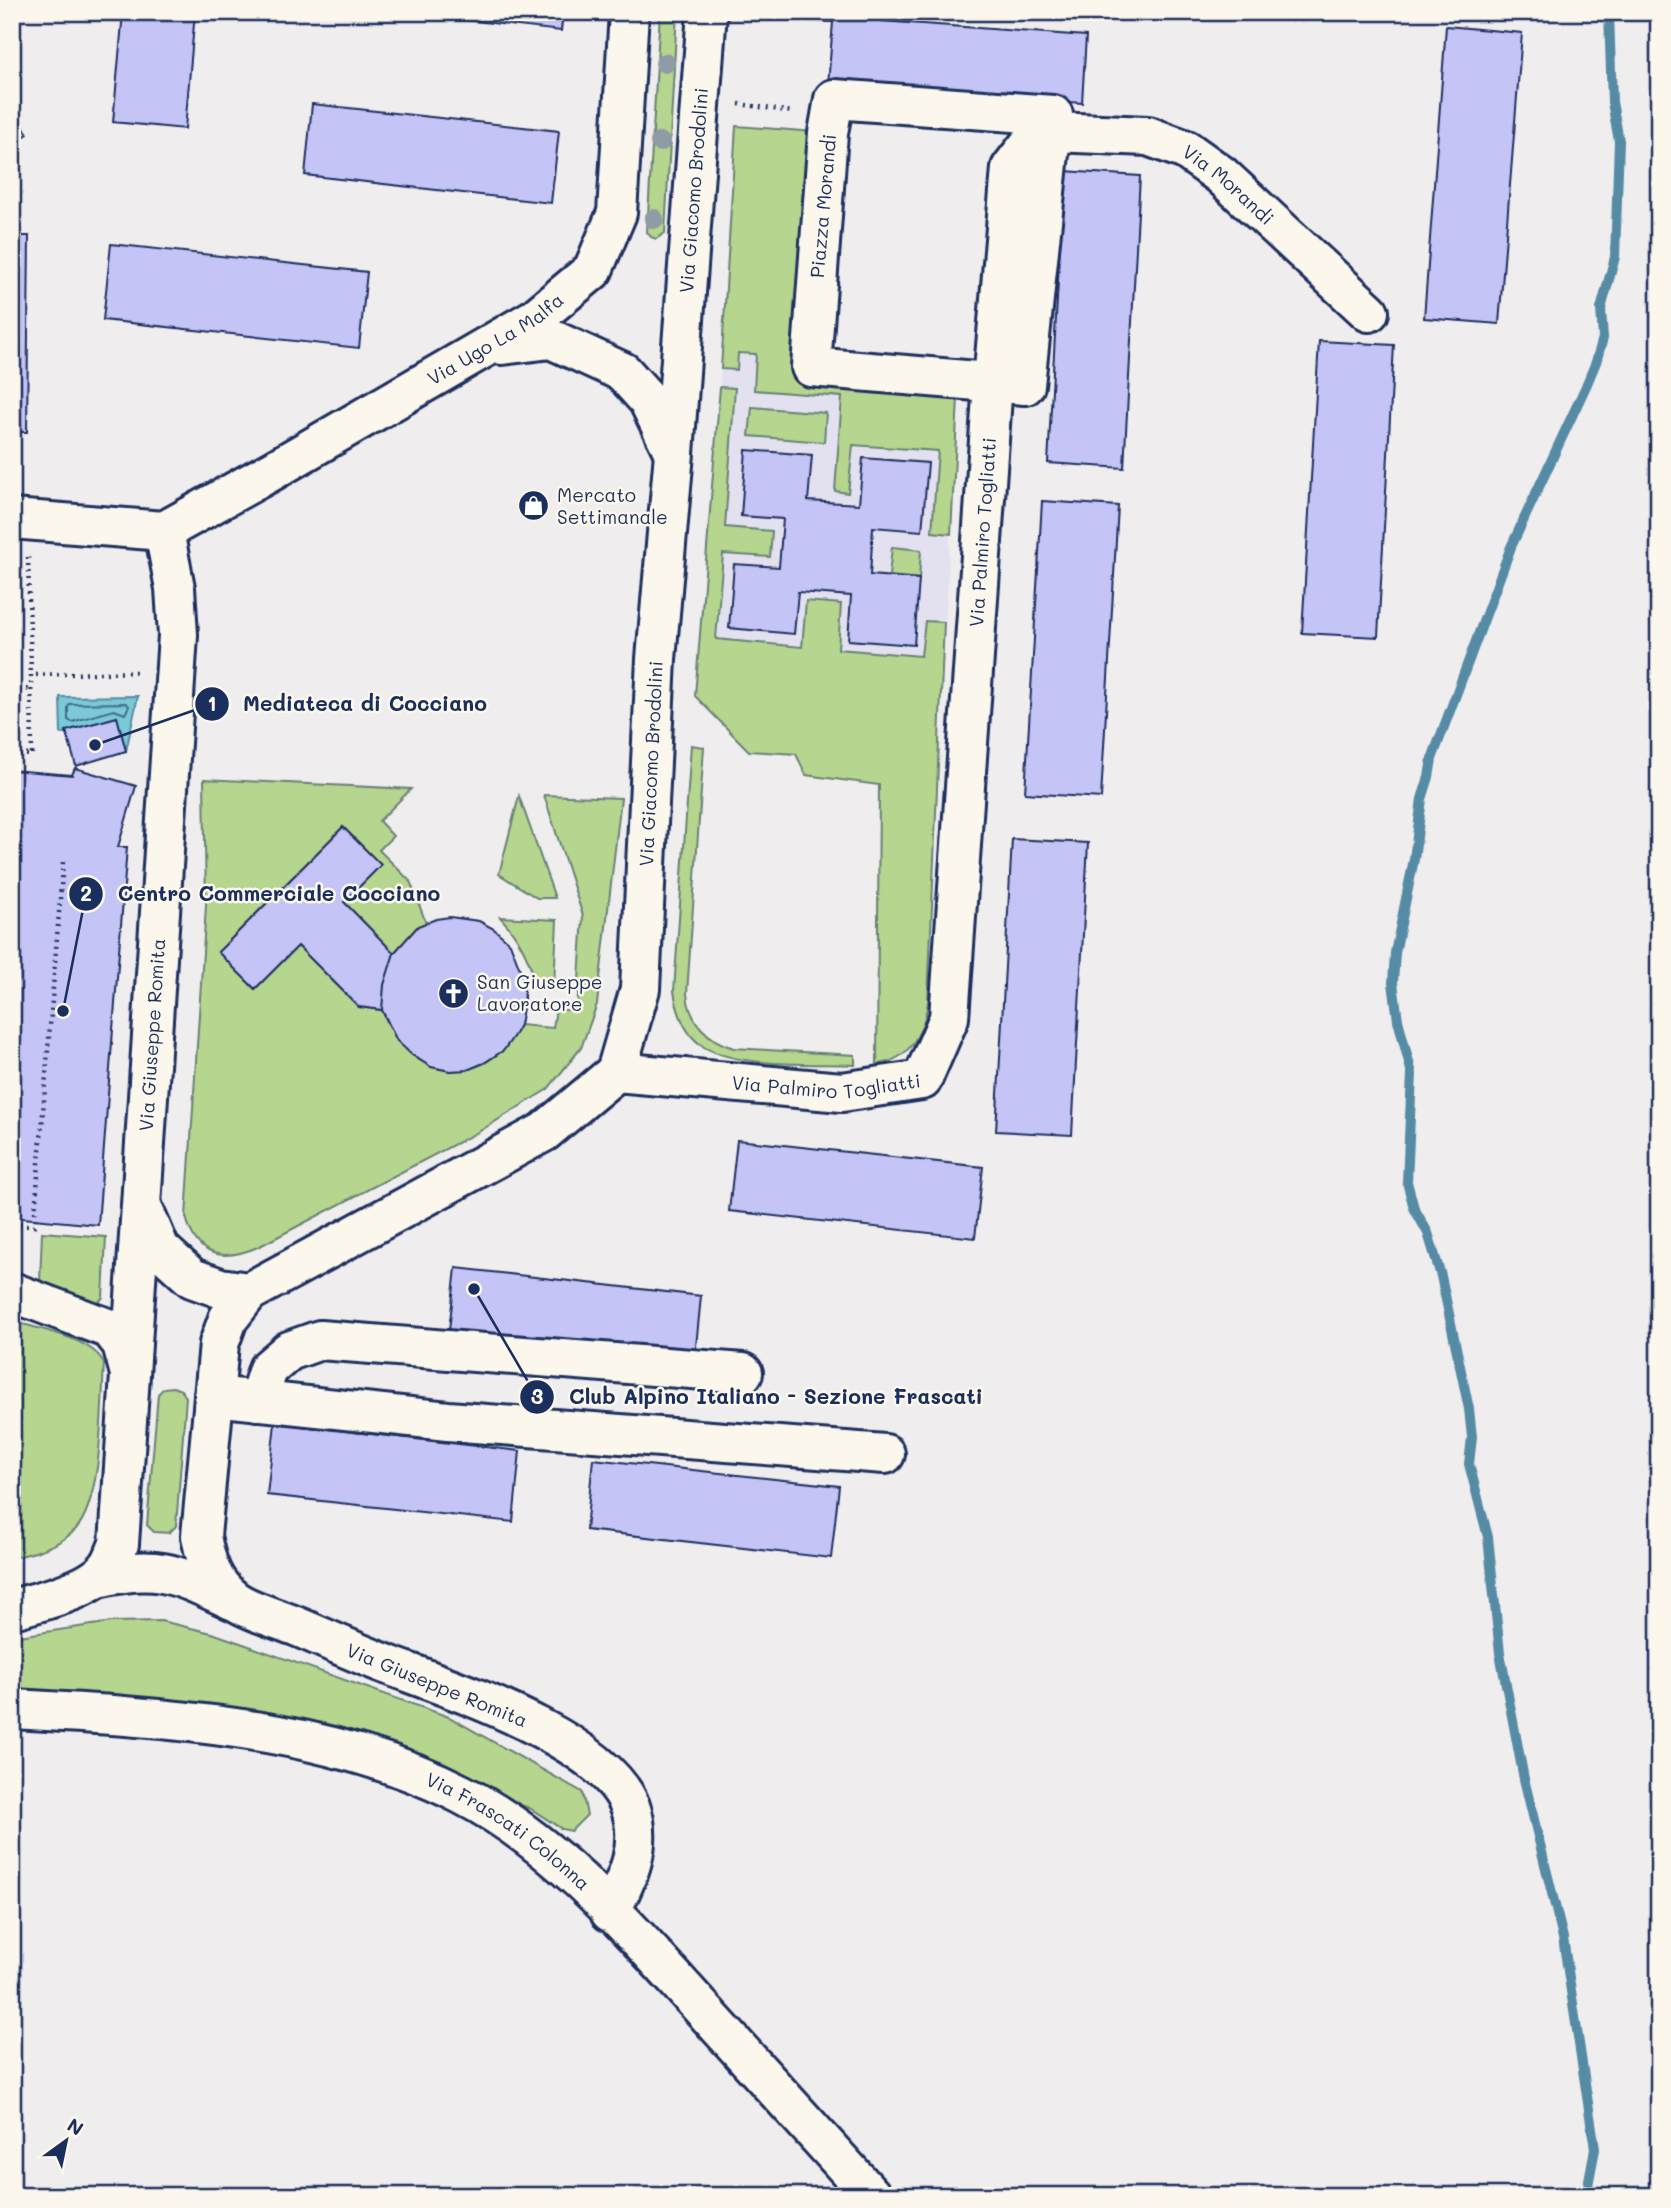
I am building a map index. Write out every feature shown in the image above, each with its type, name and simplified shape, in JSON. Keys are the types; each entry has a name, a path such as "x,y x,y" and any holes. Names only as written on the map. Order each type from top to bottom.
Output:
{"street":[{"name":"Via Ugo La Malfa","path":"164,531 534,319 593,270 617,213 629,12"},
{"name":"Via Giacomo Brodolini","path":"616,1072 640,989 656,659 707,12"},
{"name":"Piazza Morandi","path":"834,99 1054,115 1053,132 1025,385 811,367 828,133 834,99"},
{"name":"Via Morandi","path":"1053,132 1148,136 1186,150 1221,175 1370,312"},
{"path":"482,348 551,339 623,373 648,400 674,453"},
{"name":"Via Palmiro Togliatti","path":"616,1072 842,1092 922,1080 949,1018 993,382"},
{"path":"20,534 164,531"},
{"name":"Via Giuseppe Romita","path":"98,1578 110,1564 118,1544 178,635 175,588 164,531"},
{"path":"239,1305 544,1132 616,1072"},
{"name":"Via Giuseppe Romita","path":"142,1204 160,1249 192,1278 220,1288 239,1305 219,1344 201,1536 205,1559 213,1579 235,1602"},
{"path":"12,1292 110,1329 122,1344 128,1370"},
{"path":"258,1401 268,1369 289,1351 320,1340 743,1373"},
{"path":"214,1396 449,1421 885,1454"},
{"name":"Via Giuseppe Romita","path":"12,1609 54,1598 98,1578 127,1571 156,1570 181,1577 235,1602 473,1696 531,1722 603,1771 626,1798 635,1826 636,1847 631,1867 610,1912"},
{"name":"Via Frascati Colonna","path":"12,1709 109,1714 258,1732 316,1742 387,1763 462,1795 501,1818 574,1875 668,1971 872,2196"}],"path":[{"path":"700,99 831,117"},
{"path":"12,754 32,755 32,689 20,534"},
{"path":"31,675 139,672"},
{"path":"12,690 32,689"},
{"path":"12,1225 34,1226 63,862"}],"shaded area":[{"path":"724,311 765,313 761,363 959,379 939,734 695,696"}],"green space":[{"path":"660,12 677,12 665,233 656,239 647,232"},
{"path":"736,126 828,133 811,367 959,379 951,534 932,532 938,451 853,445 848,493 835,491 842,397 754,390 756,354 738,353 737,370 721,369"},
{"path":"720,387 735,388 725,527 772,531 770,557 723,554 716,639 802,647 806,601 841,604 838,649 921,656 925,621 944,622 928,1002 919,1034 907,1051 889,1062 877,1064 879,785 806,775 796,754 749,751 695,696"},
{"path":"752,407 826,413 824,442 749,436"},
{"path":"892,547 921,550 919,579 889,576"},
{"path":"691,745 704,747 687,994 696,1021 708,1035 734,1048 855,1055 855,1065 777,1063 719,1054 697,1042 683,1022 674,991"},
{"path":"204,779 411,789 379,821 393,836 379,850 410,881 426,923 418,926 394,953 344,902 381,865 343,827 218,952 255,989 298,946 359,1007 382,1010 394,1034 409,1052 427,1064 446,1070 467,1069 486,1062 504,1047 520,1025 553,1028 556,1009 577,1011 583,916 544,795 621,798 597,1004 581,1048 548,1089 480,1131 260,1246 224,1255 205,1249 197,1241 186,1217 206,905"},
{"path":"519,796 555,898 537,898 499,874"},
{"path":"500,917 557,920 554,987 537,986 523,949"},
{"path":"42,1232 106,1237 103,1297 97,1304 40,1282"},
{"path":"12,1321 77,1341 89,1347 104,1364 99,1451 85,1515 76,1529 62,1540 38,1551 12,1558"},
{"path":"164,1388 181,1390 186,1397 176,1526 169,1533 154,1532 147,1525 158,1394"},
{"path":"161,1621 212,1633 449,1717 582,1792 587,1815 571,1831 562,1829 531,1809 491,1792 12,1692 12,1637 112,1622"}],"water":[{"path":"138,696 126,751 117,717 61,734 60,697"}],"building":[{"path":"123,12 195,12 185,129 113,122"},
{"path":"397,12 563,12 561,31"},
{"path":"816,12 883,12 882,21 1086,36 1082,103 828,85 833,22 815,21"},
{"path":"1446,26 1522,33 1499,324 1424,318"},
{"path":"312,104 559,131 551,203 305,175"},
{"path":"12,109 28,134 12,144"},
{"path":"1064,171 1140,176 1124,468 1048,463"},
{"path":"12,236 29,236 27,432 12,432"},
{"path":"111,244 367,272 359,348 103,320"},
{"path":"1319,341 1394,345 1378,637 1302,633"},
{"path":"746,450 812,455 808,501 859,504 863,458 928,463 922,531 873,527 870,575 919,579 914,645 848,640 851,596 798,592 794,634 729,628 734,564 779,567 783,519 741,516"},
{"path":"1042,501 1118,506 1101,798 1025,793"},
{"path":"117,717 126,751 76,766 66,731"},
{"path":"75,768 136,786 118,847 127,847 98,1225 12,1217 12,770 72,775"},
{"path":"343,827 381,865 344,902 394,953 384,985 382,1010 359,1007 298,946 255,989 218,952"},
{"path":"1012,839 1088,843 1072,1135 996,1131"},
{"name":"San Giuseppe Lavoratore","path":"450,917 479,921 494,929 510,943 524,980 524,1002 520,1025 504,1050 467,1070 450,1071 431,1067 412,1055 397,1041 382,1010 384,985 394,953 418,926"},
{"path":"737,1140 983,1167 975,1238 729,1211"},
{"path":"456,1268 701,1296 694,1367 448,1339"},
{"path":"275,1423 520,1451 513,1522 267,1495"},
{"path":"593,1459 839,1486 831,1558 586,1530"}],"waterway":[{"path":"1586,2196 1595,2149 1563,1938 1524,1779 1500,1653 1488,1537 1469,1464 1472,1437 1469,1409 1441,1276 1428,1233 1414,1208 1407,1182 1412,1074 1398,1020 1393,983 1395,953 1414,859 1422,799 1432,759 1511,547 1586,386 1603,338 1601,309 1615,257 1619,141 1612,102 1609,12"}],"place":[{"name":"Mercato Settimanale","path":"534,506"},
{"name":"Mediateca di Cocciano","path":"95,745"},
{"name":"San Giuseppe Lavoratore","path":"454,993"},
{"name":"Centro Commerciale Cocciano","path":"63,1011"},
{"name":"Club Alpino Italiano - Sezione Frascati","path":"474,1289"}]}
